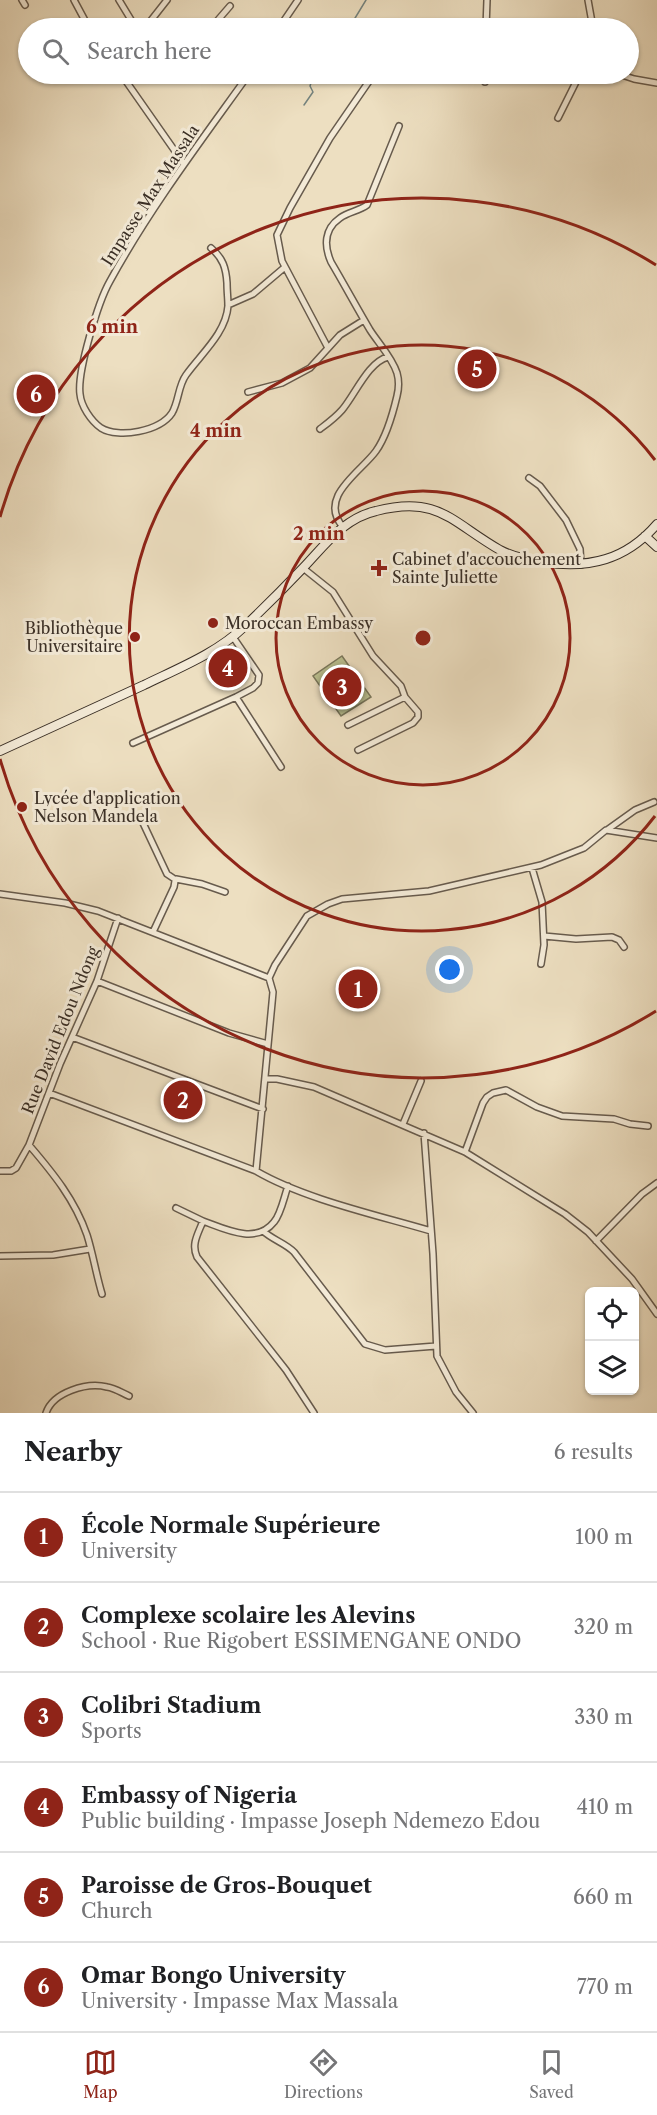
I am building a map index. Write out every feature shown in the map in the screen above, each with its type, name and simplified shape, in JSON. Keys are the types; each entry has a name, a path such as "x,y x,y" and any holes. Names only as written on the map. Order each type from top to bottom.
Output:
{"main road":[{"path":"0,751 197,660 233,637 343,527 362,515 405,507 425,507 448,515 508,554 541,562 581,565 593,564 631,547 657,524"},
{"path":"645,536 657,547"}],"street":[{"path":"74,0 84,18"},
{"path":"119,0 130,18"},
{"path":"153,18 167,0"},
{"path":"286,18 298,0"},
{"path":"486,18 487,0"},
{"path":"588,0 591,18"},
{"path":"220,18 230,6"},
{"path":"639,80 657,83"},
{"path":"128,84 184,164"},
{"name":"Impasse Max Massala","path":"211,248 221,258 226,268 228,306 216,336 184,379 169,416 153,426 126,434 108,431 95,423 83,404 80,390 81,373 98,313 114,274 141,227 242,84"},
{"path":"328,348 285,267 277,239 283,221 330,138 367,84"},
{"path":"558,117 575,84"},
{"path":"343,527 336,513 336,502 340,491 349,478 378,449 397,397 399,385 397,374 388,357 331,262 326,246 327,238 329,230 341,217 367,205 399,126"},
{"path":"228,306 254,294 285,267"},
{"path":"248,392 273,387 303,372 316,362 345,330 364,320"},
{"path":"320,429 343,408 374,365 388,357"},
{"path":"529,478 540,486 566,520 580,549 581,565"},
{"path":"303,568 333,592 369,651 401,686 405,696 418,712 417,720 358,750"},
{"path":"133,743 236,697 258,683 259,675 233,637"},
{"path":"348,725 405,696"},
{"path":"236,697 281,767"},
{"path":"256,1171 273,992 269,978 275,964 307,916 342,899 429,891 541,866 584,848 635,810 654,802"},
{"path":"143,823 167,874 175,879 202,884 225,892"},
{"path":"606,830 657,838"},
{"path":"532,868 542,902 544,936 541,964"},
{"path":"153,932 174,887 175,879"},
{"path":"0,894 85,907 269,978"},
{"name":"Rue David Edou Ndong","path":"0,1171 11,1171 16,1168 29,1145 96,981 118,918"},
{"path":"544,936 576,939 612,937 619,940 624,947"},
{"path":"96,981 229,1033 268,1044"},
{"path":"72,1037 263,1110"},
{"path":"266,1079 277,1079 314,1087 465,1152 565,1214 596,1241 632,1279 657,1314"},
{"path":"403,1124 421,1081"},
{"path":"465,1152 483,1103 487,1097 506,1090 537,1107 562,1116 614,1119 648,1126"},
{"path":"49,1093 256,1171 288,1186 357,1210 431,1231"},
{"path":"424,1133 436,1346 441,1366 456,1392 473,1413"},
{"path":"29,1145 58,1180 83,1224 102,1294"},
{"path":"596,1241 642,1194 657,1183"},
{"path":"176,1208 236,1234 253,1234 264,1231 275,1222 288,1186"},
{"path":"203,1221 194,1242 197,1257 286,1370 314,1413"},
{"path":"264,1231 270,1238 289,1246 294,1251 365,1344 385,1350 436,1346"},
{"path":"0,1256 53,1255 90,1249"},
{"path":"46,1413 51,1402 60,1396 70,1391 93,1386 105,1386 129,1396"}],"green space":[{"path":"342,656 371,697 341,716 313,676"}],"waterway":[{"path":"355,18 366,0"},
{"path":"304,105 313,92 311,84"}],"place":[{"name":"Paroisse de Gros-Bouquet","path":"477,369"},
{"name":"Omar Bongo University","path":"36,394"},
{"name":"Cabinet d'accouchement Sainte Juliette","path":"379,568"},
{"name":"Moroccan Embassy","path":"213,623"},
{"name":"Bibliothèque Universitaire","path":"135,637"},
{"name":"Embassy of Nigeria","path":"228,668"},
{"name":"Colibri Stadium","path":"342,687"},
{"name":"Lycée d'application Nelson Mandela","path":"22,807"},
{"name":"École Normale Supérieure","path":"358,989"},
{"name":"Complexe scolaire les Alevins","path":"183,1100"}]}
